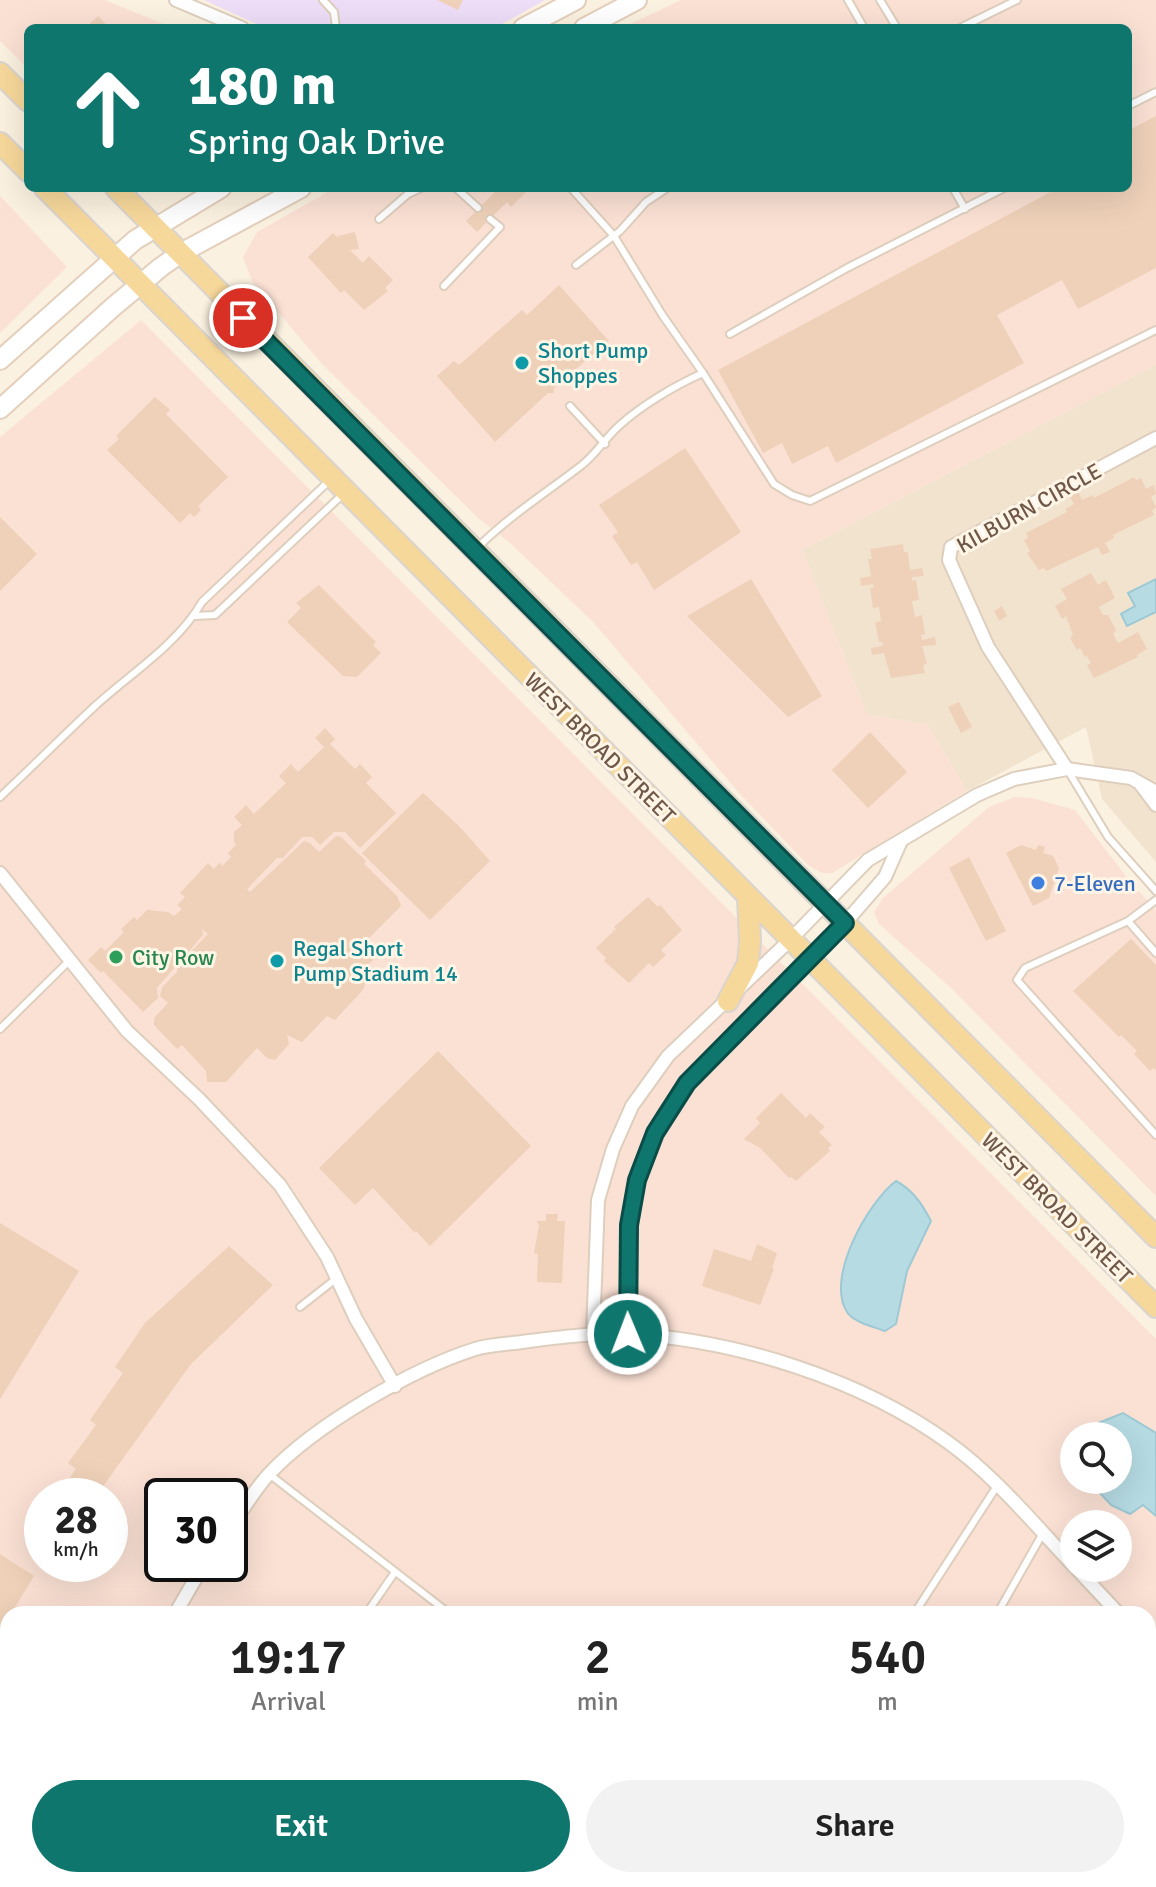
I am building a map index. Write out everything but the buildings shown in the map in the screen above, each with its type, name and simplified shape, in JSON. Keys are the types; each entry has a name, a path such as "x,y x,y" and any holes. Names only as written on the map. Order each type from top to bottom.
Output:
{"main road":[{"path":"531,24 576,0"},
{"path":"592,24 637,0"},
{"path":"0,73 24,97"},
{"path":"0,143 24,167"},
{"name":"WEST BROAD STREET","path":"49,192 1156,1307"},
{"path":"120,192 1156,1237"},
{"path":"0,360 114,257 154,226 214,192"},
{"path":"0,409 140,283 181,253 294,192"},
{"path":"728,1001 748,963 748,898"}],"street":[{"path":"176,0 233,24"},
{"name":"KILBURN CIRCLE","path":"1067,769 988,647 949,560 951,547 1156,438"},
{"path":"593,1334 598,1200 621,1126 642,1089 668,1056 728,1001 868,860 994,786 1014,779 1067,769 1131,778 1156,792"},
{"path":"1139,782 1156,805"},
{"path":"628,1334 629,1225 637,1180 655,1133 687,1083 845,923 885,877 901,841"},
{"path":"0,873 127,1031 199,1099 280,1185 327,1257 356,1319 395,1386"},
{"path":"248,1503 269,1474 333,1422 395,1386 477,1349 593,1334 628,1334 727,1348 772,1359 849,1388 894,1410 949,1443 998,1486 1060,1551"},
{"path":"180,1606 194,1582"},
{"path":"1089,1582 1112,1606"}],"lane":[{"path":"323,0 334,12 336,24"},
{"path":"848,0 862,24"},
{"path":"880,0 895,24"},
{"path":"968,24 1017,0"},
{"path":"1132,104 1156,92"},
{"path":"379,219 412,192"},
{"path":"460,192 478,208"},
{"path":"575,192 614,236 774,484 810,501 1156,330"},
{"path":"576,265 614,236 646,202 661,192"},
{"path":"955,192 965,209"},
{"path":"730,334 847,268 965,209 988,192"},
{"path":"444,286 500,227 490,219"},
{"path":"474,551 501,524 582,465 620,425 680,383 703,373"},
{"path":"570,406 605,444"},
{"path":"0,797 194,616 202,602 339,485"},
{"path":"194,616 215,615 339,485"},
{"path":"1067,769 1108,837 1156,891"},
{"path":"1156,900 1128,921 1025,968 1017,980 1156,1135"},
{"path":"1128,921 1156,953"},
{"path":"0,1029 71,959"},
{"path":"300,1307 337,1278"},
{"path":"269,1474 440,1606"},
{"path":"919,1606 998,1486"},
{"path":"1002,1606 1043,1533"},
{"path":"372,1606 395,1572"}],"shaded area":[{"path":"0,0 105,0 163,24 24,24 24,65 0,41"},
{"path":"204,0 545,0 502,24 256,24"},
{"path":"681,0 1156,0 1156,365 802,550 867,715 927,724 967,791 832,873 822,873 809,866 741,795 593,622 509,542 477,517 321,363 252,281 243,257 257,232 328,192 1132,192 1132,24 630,24"},
{"path":"0,196 67,267 0,333"},
{"path":"141,320 1156,1339 1156,1606 0,1606 0,437"},
{"path":"1156,365 1156,862 1102,799 1086,727 967,791 927,724 867,715 802,550"},
{"path":"1015,797 1032,798 1075,810 1156,910 1156,1196 950,987 879,924 874,912 883,898 989,807"}],"water":[{"path":"1156,579 1156,612 1127,626 1121,614 1135,606 1128,593"},
{"path":"896,1181 916,1198 931,1221 907,1271 896,1324 885,1331 850,1316 842,1297 841,1280 845,1261 862,1223"},
{"path":"1123,1413 1156,1433 1156,1516 1143,1505 1132,1513 1132,1510 1122,1510 1111,1505 1101,1494 1132,1494 1132,1422 1100,1422"}],"place":[{"name":"Short Pump Shoppes","path":"522,363"},
{"name":"7-Eleven","path":"1038,883"},
{"name":"City Row","path":"116,957"},
{"name":"Regal Short Pump Stadium 14","path":"277,961"}],"route":[{"path":"243,318 845,923 687,1083 664,1114 644,1157 629,1225 628,1334"}]}
